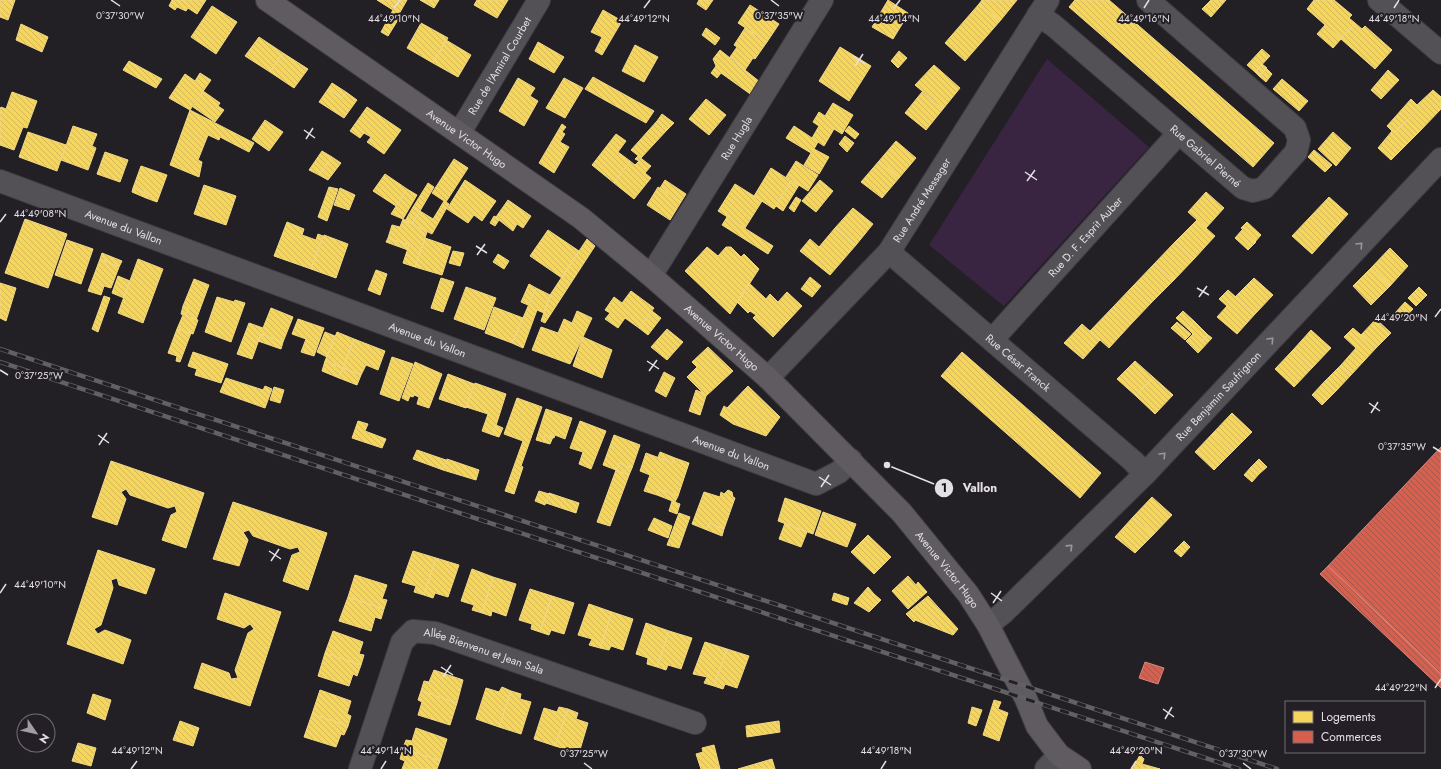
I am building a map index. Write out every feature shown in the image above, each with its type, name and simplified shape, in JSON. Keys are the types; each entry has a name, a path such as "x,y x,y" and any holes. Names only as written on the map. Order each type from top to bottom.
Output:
{"street":[{"name":"Avenue Victor Hugo","path":"267,0 460,132 581,218 649,274 768,378 902,513 968,594 988,625 1026,699 1053,762 1080,769"},
{"name":"Rue de l'Amiral Courbet","path":"460,132 539,0"},
{"name":"Rue Hugla","path":"649,274 657,266 822,0"},
{"name":"Rue Gabriel Pierné","path":"1043,8 1053,25 1178,134 1243,188 1253,191 1264,188 1296,152 1299,140 1295,128 1148,0"},
{"path":"1379,0 1441,53"},
{"name":"Rue André Messager","path":"768,378 889,252 1043,8"},
{"name":"Rue D. F. Esprit Auber","path":"992,340 1178,134"},
{"name":"Rue Benjamin Saufrignon","path":"988,625 1003,613 1145,474 1441,159"},
{"name":"Avenue du Vallon","path":"0,181 816,484 838,472 851,460"},
{"name":"Rue César Franck","path":"889,252 1133,461 1145,474"},
{"name":"Allée Bienvenu et Jean Sala","path":"360,769 402,642 413,631 435,633 695,723"}],"shaded area":[{"path":"1047,59 1149,147 1004,306 929,245"}],"building: Logements":[{"path":"0,0 15,0 8,20 0,17"},
{"path":"172,0 206,0 197,14 188,8 186,11 177,7 175,10 169,6"},
{"path":"377,0 407,0 399,14 401,15 388,36 381,32 393,10"},
{"path":"420,0 439,0 434,8"},
{"path":"477,0 508,0 497,18 474,5"},
{"path":"699,0 713,0 706,10 697,4"},
{"path":"888,0 911,15 906,23 904,21 893,39 872,27"},
{"path":"982,0 1017,0 1000,21 979,4"},
{"path":"1075,0 1109,0 1274,143 1253,167 1069,7"},
{"path":"1211,0 1226,0 1211,17 1202,9"},
{"path":"1314,0 1334,0 1352,15 1349,18 1355,23 1341,39 1307,9"},
{"path":"979,4 1000,21 965,61 945,43"},
{"path":"750,5 779,24 767,42 738,23"},
{"path":"212,6 237,22 216,54 191,37"},
{"path":"603,10 622,21 602,55 595,51 602,37 591,32"},
{"path":"421,23 448,38 433,63 407,48"},
{"path":"1355,23 1362,29 1365,26 1392,50 1375,69 1341,39"},
{"path":"21,24 48,37 42,52 16,40"},
{"path":"1325,25 1341,39 1333,48 1317,34"},
{"path":"706,28 720,38 715,45 702,35"},
{"path":"745,28 767,42 745,70 730,57 737,47 734,45"},
{"path":"259,37 283,53 270,72 245,56"},
{"path":"446,40 471,55 458,77 433,63"},
{"path":"538,42 564,57 554,73 529,59"},
{"path":"635,45 658,57 644,82 622,71"},
{"path":"840,47 871,66 849,101 819,81"},
{"path":"1262,49 1270,56 1255,72 1247,65"},
{"path":"720,50 760,82 753,96 721,73 717,78 711,73 716,66 713,59"},
{"path":"899,51 907,58 898,68 891,61"},
{"path":"283,53 308,69 294,88 270,72"},
{"path":"129,61 162,79 156,88 123,70"},
{"path":"1262,64 1267,68 1259,76 1255,72"},
{"path":"934,65 960,88 943,109 915,85"},
{"path":"1266,68 1272,74 1266,82 1259,76"},
{"path":"1388,70 1399,80 1381,99 1371,90"},
{"path":"200,73 211,80 190,110 169,98 185,74 195,81"},
{"path":"593,77 654,111 646,123 585,89"},
{"path":"518,78 535,88 530,96 538,101 524,126 499,111"},
{"path":"564,78 583,88 565,118 546,108"},
{"path":"1282,79 1308,101 1299,111 1273,89"},
{"path":"332,83 346,92 342,98 328,89"},
{"path":"328,89 342,98 346,92 357,100 344,118 319,102"},
{"path":"1433,90 1441,97 1441,109 1419,132 1407,120 1419,107 1417,105"},
{"path":"203,91 220,103 218,106 224,110 215,122 193,107"},
{"path":"12,92 37,101 27,128 23,127 14,150 0,145 0,110 1,107 6,109"},
{"path":"922,92 943,109 926,130 905,113"},
{"path":"706,99 726,115 709,135 689,119"},
{"path":"1411,99 1419,107 1394,133 1387,126"},
{"path":"833,103 853,115 842,134 834,129 824,146 818,142 814,149 829,157 819,174 804,165 811,153 786,138 794,126 812,138 819,126 813,122 819,112 825,116"},
{"path":"367,107 401,130 384,154 367,142 371,137 364,133 360,138 350,131"},
{"path":"190,110 254,143 249,152 220,137 219,140 208,135 198,160 202,162 199,177 170,165"},
{"path":"662,114 674,123 667,130 657,121"},
{"path":"265,120 283,132 269,151 252,139"},
{"path":"1407,120 1419,132 1391,160 1378,148 1392,131 1394,133"},
{"path":"657,121 667,130 641,158 631,150"},
{"path":"562,124 566,127 562,132 565,134 560,142 569,147 554,173 539,163"},
{"path":"73,126 97,134 92,146 96,148 88,170 61,160"},
{"path":"849,126 859,134 855,139 845,131"},
{"path":"28,132 66,145 57,171 19,157"},
{"path":"1333,132 1351,148 1336,166 1318,149"},
{"path":"616,134 626,141 618,152 630,161 614,183 592,165"},
{"path":"845,136 854,143 847,152 839,144"},
{"path":"896,141 916,158 899,178 879,161"},
{"path":"1314,150 1332,165 1325,172 1308,157"},
{"path":"322,151 332,157 319,175 309,170"},
{"path":"105,152 128,160 120,182 97,174"},
{"path":"638,156 651,166 645,173 651,178 634,199 614,183 630,161 635,165 639,161 635,159"},
{"path":"332,157 341,163 328,180 319,175"},
{"path":"454,159 468,168 446,202 449,204 432,234 412,224 420,211 433,219 444,201 432,193"},
{"path":"796,161 818,175 808,191 786,177"},
{"path":"879,161 899,178 882,198 861,182"},
{"path":"141,166 167,175 157,202 146,198 148,194 133,188"},
{"path":"771,168 791,181 774,209 754,196"},
{"path":"385,174 407,189 396,206 373,191"},
{"path":"465,180 496,201 482,221 474,215 468,223 447,209"},
{"path":"665,180 686,194 681,202 660,188"},
{"path":"820,180 833,191 816,212 802,201"},
{"path":"791,181 799,185 783,211 776,206"},
{"path":"428,183 434,187 420,211 413,207"},
{"path":"735,184 762,201 745,228 718,211"},
{"path":"204,185 236,196 226,225 194,214"},
{"path":"329,187 338,189 327,221 318,217"},
{"path":"658,187 681,202 670,220 647,205"},
{"path":"133,188 148,194 146,198 132,192"},
{"path":"340,188 355,195 349,210 334,205"},
{"path":"407,189 417,195 403,219 391,214"},
{"path":"1206,192 1224,208 1206,228 1188,212"},
{"path":"796,197 801,200 794,212 789,208"},
{"path":"1329,197 1348,214 1329,235 1310,217"},
{"path":"508,200 531,216 523,228 517,224 513,231 499,220 495,226 490,223"},
{"path":"413,207 420,211 412,224 405,221"},
{"path":"853,208 873,224 856,245 835,228"},
{"path":"727,217 773,246 768,254 722,225"},
{"path":"1310,217 1329,235 1312,254 1292,236"},
{"path":"25,219 67,234 48,288 5,273"},
{"path":"403,219 427,232 415,267 403,263 409,245 388,238 392,225 400,227"},
{"path":"1197,220 1215,236 1194,259 1175,242"},
{"path":"287,222 304,229 302,235 316,240 318,234 323,236 311,269 274,256"},
{"path":"1247,222 1261,235 1255,242 1241,228"},
{"path":"835,228 856,245 830,275 800,251 810,239 819,247"},
{"path":"548,230 579,251 562,278 530,256"},
{"path":"1242,230 1256,242 1248,250 1235,238"},
{"path":"324,235 348,244 336,278 311,269"},
{"path":"388,238 409,245 408,250 386,242"},
{"path":"425,238 451,247 442,275 415,267"},
{"path":"587,239 595,246 545,323 541,321 550,295"},
{"path":"67,240 93,249 81,284 55,275"},
{"path":"1175,242 1194,259 1174,280 1154,264"},
{"path":"707,247 718,256 726,247 731,247 741,257 744,254 759,269 730,314 685,271"},
{"path":"1390,248 1408,266 1390,286 1371,268"},
{"path":"453,251 464,253 460,266 449,263"},
{"path":"102,253 122,261 119,267 100,259"},
{"path":"498,254 509,261 504,269 493,262"},
{"path":"100,259 119,267 111,288 104,286 101,295 88,291"},
{"path":"138,259 163,269 143,323 118,313"},
{"path":"1154,264 1174,280 1152,302 1133,286"},
{"path":"1371,268 1390,286 1371,305 1353,286"},
{"path":"376,270 387,274 380,295 368,290"},
{"path":"118,276 130,281 124,298 112,293"},
{"path":"810,277 821,286 812,297 801,289"},
{"path":"441,278 454,282 443,312 431,308"},
{"path":"1254,278 1273,295 1255,314 1235,297"},
{"path":"194,279 209,285 196,320 186,316 188,308 183,306"},
{"path":"0,283 16,288 6,321 0,318"},
{"path":"749,283 766,299 770,294 778,302 787,292 802,306 773,337 753,318 756,315 750,311 748,313 737,302"},
{"path":"529,284 536,288 528,305 521,302"},
{"path":"1133,286 1152,302 1132,323 1113,307"},
{"path":"466,287 496,298 484,330 454,319"},
{"path":"1419,287 1427,295 1416,306 1408,298"},
{"path":"536,288 550,295 544,313 537,310 523,348 512,343"},
{"path":"1228,290 1255,314 1237,334 1217,317 1227,306 1219,299"},
{"path":"631,291 654,308 639,328 625,318 618,328 605,319 610,313 605,310 614,297 622,303"},
{"path":"104,296 110,298 98,332 92,329"},
{"path":"217,297 234,302 235,300 245,303 231,342 205,332"},
{"path":"1405,302 1413,309 1403,320 1395,313"},
{"path":"183,306 188,308 186,316 198,320 193,334 177,329 183,315 181,314"},
{"path":"494,307 523,318 512,343 485,333"},
{"path":"1113,307 1132,323 1109,348 1090,331"},
{"path":"271,308 293,317 283,342 261,334 252,359 237,354 249,323 263,328"},
{"path":"577,311 592,318 570,364 532,350 541,327 558,333 564,319 572,323"},
{"path":"652,311 661,318 648,335 639,328"},
{"path":"1183,311 1194,321 1188,329 1176,318"},
{"path":"298,319 324,328 314,356 301,352 306,339 292,334"},
{"path":"1376,319 1391,333 1376,348 1361,335"},
{"path":"1194,321 1208,335 1201,342 1188,329"},
{"path":"1177,322 1191,334 1185,340 1171,328"},
{"path":"1082,324 1100,340 1083,359 1064,343"},
{"path":"1353,328 1376,348 1351,375 1341,365 1356,348 1344,337"},
{"path":"177,329 191,333 180,362 176,361 177,356 168,353"},
{"path":"667,329 683,342 667,360 651,347"},
{"path":"1311,330 1331,348 1312,368 1293,350"},
{"path":"325,332 335,336 327,357 317,352"},
{"path":"337,332 354,339 343,368 325,361"},
{"path":"261,334 283,342 281,349 258,341"},
{"path":"1193,334 1201,342 1208,335 1212,338 1198,353 1186,341"},
{"path":"583,337 612,350 602,378 573,366"},
{"path":"354,339 385,351 378,370 366,365 361,375 343,368"},
{"path":"708,347 733,371 706,396 700,415 689,411 696,390 703,393 687,377 697,367 692,362"},
{"path":"1293,350 1312,368 1294,387 1275,369"},
{"path":"193,352 228,364 221,383 195,375 197,369 188,366"},
{"path":"962,352 1101,473 1080,498 941,376"},
{"path":"392,357 413,364 399,401 380,394"},
{"path":"325,361 343,368 339,378 322,371"},
{"path":"1135,361 1153,377 1136,396 1117,379"},
{"path":"415,362 442,374 429,408 417,404 419,397 414,395 413,397 410,396 408,401 402,398"},
{"path":"1341,365 1351,375 1336,391 1325,381"},
{"path":"343,368 361,375 357,385 339,378"},
{"path":"664,372 675,378 666,397 655,391"},
{"path":"448,374 474,384 466,408 439,399"},
{"path":"1153,377 1173,395 1155,414 1136,396"},
{"path":"226,378 263,390 265,386 272,389 265,408 220,392"},
{"path":"1325,381 1336,391 1322,405 1312,395"},
{"path":"475,383 506,394 493,435 482,431 488,414 466,407"},
{"path":"748,386 780,417 766,436 733,424 720,415 724,406 727,408"},
{"path":"274,387 284,390 280,403 270,400"},
{"path":"517,398 542,407 521,466 523,467 514,494 505,491 523,441 504,434"},
{"path":"546,409 572,418 565,439 555,435 554,438 545,435 543,442 536,440"},
{"path":"1232,413 1252,432 1233,451 1213,433"},
{"path":"358,421 368,424 365,431 386,439 382,448 352,438"},
{"path":"580,421 606,431 591,469 579,464 583,452 570,448"},
{"path":"496,425 503,428 499,437 493,435"},
{"path":"1213,433 1233,451 1214,470 1195,452"},
{"path":"545,435 553,437 550,444 543,442"},
{"path":"614,435 640,445 632,468 619,463 616,470 603,465"},
{"path":"417,450 446,460 443,470 413,459"},
{"path":"660,452 675,458 673,463 658,457"},
{"path":"646,453 673,463 675,458 689,463 678,496 659,489 657,495 644,491 650,475 640,471"},
{"path":"447,459 479,470 476,480 443,470"},
{"path":"1259,459 1267,467 1259,474 1251,467"},
{"path":"111,461 204,493 186,548 162,540 171,515 177,512 175,506 168,508 130,495 126,489 121,492 126,499 117,525 92,517"},
{"path":"619,463 632,468 629,475 616,470"},
{"path":"1251,467 1259,474 1252,482 1244,475"},
{"path":"616,470 629,475 610,526 597,522"},
{"path":"659,489 678,496 675,502 657,495"},
{"path":"728,490 732,492 733,497 735,498 724,529 709,523 707,530 692,524 704,492 720,497 721,492 724,494"},
{"path":"539,491 549,494 545,505 535,501"},
{"path":"549,493 579,503 576,513 546,503"},
{"path":"1152,497 1172,515 1153,535 1133,517"},
{"path":"785,498 821,511 813,534 778,521"},
{"path":"672,501 680,504 677,514 669,511"},
{"path":"233,502 327,533 308,590 283,581 292,555 300,552 298,547 290,549 253,536 249,530 243,532 248,540 239,566 213,559"},
{"path":"823,512 856,524 847,547 815,535"},
{"path":"679,513 690,517 679,548 667,545"},
{"path":"1133,517 1153,535 1135,553 1115,537"},
{"path":"654,518 672,526 668,538 648,530"},
{"path":"709,523 724,529 722,536 707,530"},
{"path":"785,523 807,532 801,547 779,539"},
{"path":"868,535 891,557 874,574 851,552"},
{"path":"1184,541 1190,547 1181,557 1174,551"},
{"path":"98,550 155,569 146,594 119,585 117,578 111,580 113,588 101,625 94,629 98,634 105,630 131,640 123,664 67,644"},
{"path":"413,551 436,558 424,595 414,592 416,586 402,582"},
{"path":"436,558 459,565 448,597 435,593 433,598 424,595"},
{"path":"472,569 493,577 482,613 472,610 474,605 461,601"},
{"path":"355,575 387,585 382,599 387,600 384,609 348,597"},
{"path":"908,576 916,585 918,582 927,592 908,609 892,591"},
{"path":"493,577 516,584 506,616 492,611 491,616 482,613"},
{"path":"868,587 874,594 861,607 854,603"},
{"path":"530,589 552,596 540,632 531,629 532,624 519,620"},
{"path":"225,593 281,612 250,706 194,688 202,663 229,673 231,679 238,678 235,670 248,633 254,629 250,624 244,628 217,619"},
{"path":"834,593 849,598 847,605 832,600"},
{"path":"874,594 881,600 869,612 861,607"},
{"path":"552,596 574,603 564,634 551,630 549,635 540,632"},
{"path":"928,596 958,629 953,635 915,620 914,622 906,614"},
{"path":"348,597 384,609 381,619 375,617 371,631 339,621"},
{"path":"589,604 612,612 600,648 589,645 592,639 578,635"},
{"path":"612,612 633,619 623,650 611,646 609,650 600,648"},
{"path":"646,623 669,631 657,667 647,664 648,658 636,654"},
{"path":"333,631 363,642 359,654 364,655 361,665 325,653"},
{"path":"669,631 692,638 681,669 668,665 666,670 657,667"},
{"path":"705,642 727,649 714,686 704,683 707,677 693,674"},
{"path":"727,649 749,656 737,688 725,684 723,689 714,686"},
{"path":"325,653 361,665 357,676 353,674 349,686 318,676"},
{"path":"434,670 463,680 457,703 421,691 424,681 429,682"},
{"path":"502,687 511,691 499,727 476,719 486,688 499,692"},
{"path":"320,690 351,701 347,714 351,716 348,726 312,714"},
{"path":"421,691 457,703 450,725 418,715 422,702 418,700"},
{"path":"511,691 521,694 520,699 531,702 521,734 499,727"},
{"path":"93,694 111,700 105,720 87,713"},
{"path":"994,700 1001,702 998,709 1008,713 999,741 983,735"},
{"path":"559,707 568,709 555,746 534,739 544,708 557,712"},
{"path":"972,707 982,710 976,726 968,723"},
{"path":"568,709 578,713 576,719 588,723 579,753 555,746"},
{"path":"312,714 348,726 344,735 341,734 336,747 304,737"},
{"path":"180,721 199,728 193,746 173,740"},
{"path":"779,721 780,732 747,737 746,726"},
{"path":"416,728 447,739 440,761 403,748 406,740 412,741"},
{"path":"78,743 96,748 91,766 72,761"},
{"path":"714,745 720,769 701,769 696,754 703,752 702,748"},
{"path":"403,748 440,761 437,769 402,769 405,761 400,759"},
{"path":"1140,755 1144,759 1142,764 1160,769 1132,769"},
{"path":"772,759 775,769 738,769"}],"building: Commerces":[{"path":"1441,447 1441,674 1328,566"},
{"path":"1328,566 1441,674 1441,688 1320,574"},
{"path":"1145,662 1164,668 1158,684 1139,678"}],"railway":[{"path":"0,349 1277,769"},
{"path":"0,362 1239,769"}],"place":[{"name":"Vallon","path":"887,465"}]}
